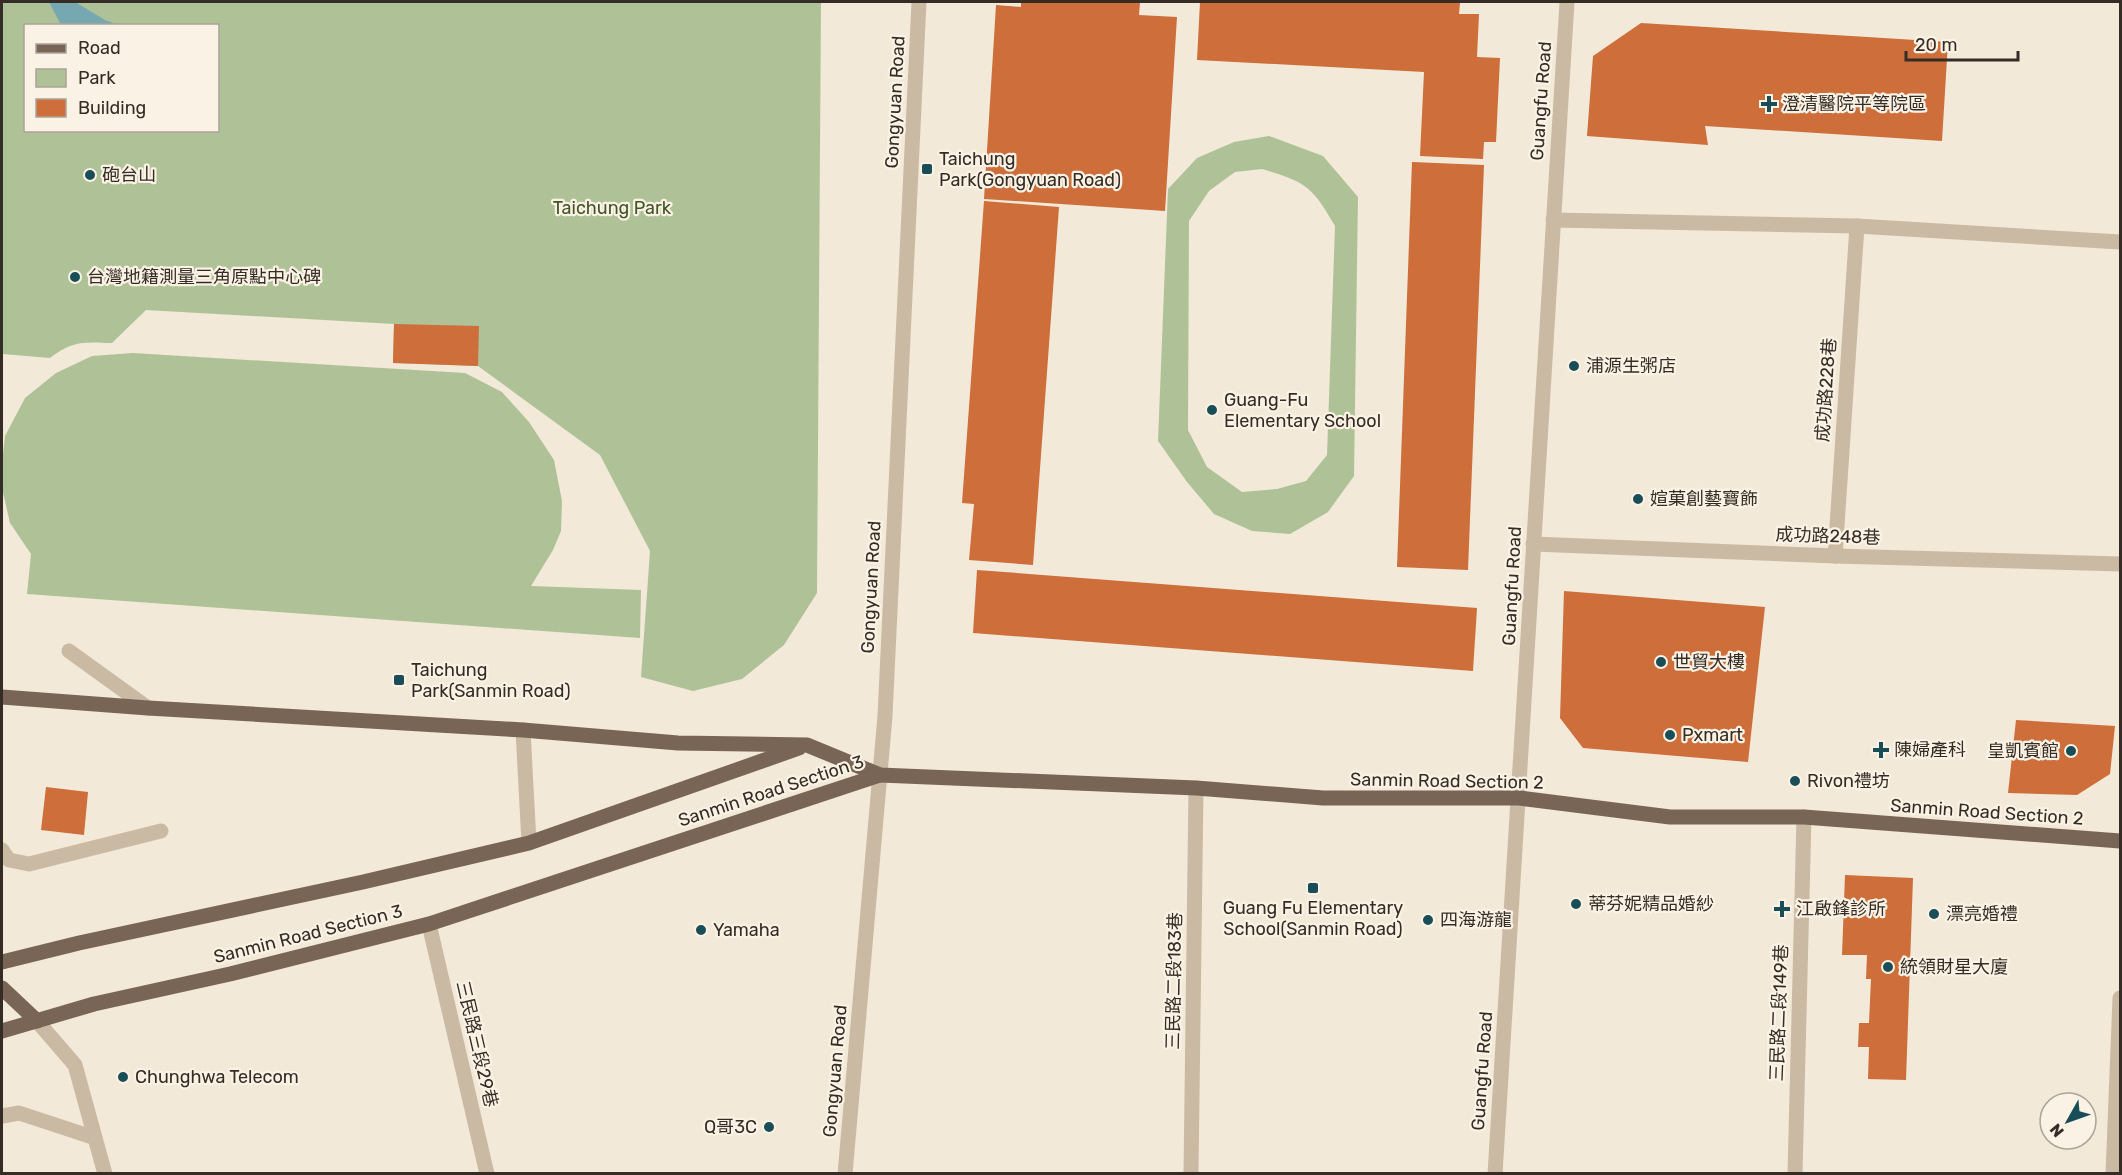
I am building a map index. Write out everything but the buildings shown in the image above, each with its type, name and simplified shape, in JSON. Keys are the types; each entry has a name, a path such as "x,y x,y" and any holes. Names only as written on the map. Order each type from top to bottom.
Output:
{"main road":[{"path":"2,697 523,730 678,743 807,745"},
{"name":"Sanmin Road Section 3","path":"2,962 530,843 807,745 880,775"},
{"name":"Sanmin Road Section 3","path":"2,1031 94,1004 230,974 429,924 880,775"},
{"name":"Sanmin Road Section 2","path":"880,775 1196,788 1323,798 1519,798 1670,817 1804,817 2121,841"},
{"path":"2,988 37,1021"}],"street":[{"name":"Gongyuan Road","path":"845,1173 887,680 919,2"},
{"name":"Guangfu Road","path":"1495,1173 1567,2"},
{"path":"1553,220 1857,226 2121,242"},
{"name":"成功路228巷","path":"1835,556 1857,226"},
{"name":"成功路248巷","path":"1533,544 2121,564"},
{"path":"69,651 148,708"},
{"path":"523,730 530,843"},
{"name":"三民路二段183巷","path":"1191,1173 1196,788"},
{"name":"三民路二段149巷","path":"1795,1173 1804,817"},
{"path":"2,850 9,860 29,864 161,831"},
{"name":"三民路三段29巷","path":"429,924 487,1173"},
{"path":"2113,1173 2121,998"},
{"path":"37,1021 75,1065 105,1173"},
{"path":"2,1116 19,1113 95,1138"}],"green space":[{"name":"Taichung Park","path":"2,2 821,2 817,593 784,645 742,679 693,691 641,677 650,551 600,455 478,366 393,363 394,324 146,310 112,343 79,343 65,348 50,358 2,354"},
{"path":"1269,136 1323,156 1358,197 1354,476 1328,512 1290,534 1252,531 1214,514 1187,482 1158,441 1168,189 1197,158 1234,142","holes":["1262,169 1289,178 1306,187 1320,202 1335,226 1327,455 1306,481 1277,489 1242,492 1207,467 1188,430 1189,221 1209,191 1235,172"]},
{"path":"133,353 465,373 502,392 529,422 554,460 562,501 561,531 553,550 531,586 641,590 640,638 27,594 31,554 10,523 2,488 5,436 25,398 56,373 92,356"}],"water":[{"path":"49,2 75,2 115,24 60,24"}],"place":[{"name":"澄清醫院平等院區","path":"1769,104"},
{"name":"Taichung Park(Gongyuan Road)","path":"927,169"},
{"name":"砲台山","path":"90,175"},
{"name":"台灣地籍測量三角原點中心碑","path":"75,277"},
{"name":"浦源生粥店","path":"1574,366"},
{"name":"Guang-Fu Elementary School","path":"1212,410"},
{"name":"媗菓創藝寶飾","path":"1638,499"},
{"name":"世貿大樓","path":"1661,662"},
{"name":"Taichung Park(Sanmin Road)","path":"399,680"},
{"name":"Pxmart","path":"1670,735"},
{"name":"陳婦產科","path":"1881,750"},
{"name":"皇凱賓館","path":"2071,751"},
{"name":"Rivon禮坊","path":"1795,781"},
{"name":"Guang Fu Elementary School(Sanmin Road)","path":"1313,888"},
{"name":"蒂芬妮精品婚紗","path":"1576,904"},
{"name":"江啟鋒診所","path":"1782,909"},
{"name":"漂亮婚禮","path":"1934,914"},
{"name":"四海游龍","path":"1428,920"},
{"name":"Yamaha","path":"701,930"},
{"name":"統領財星大廈","path":"1888,967"},
{"name":"Chunghwa Telecom","path":"123,1077"},
{"name":"Q哥3C","path":"769,1127"}]}
